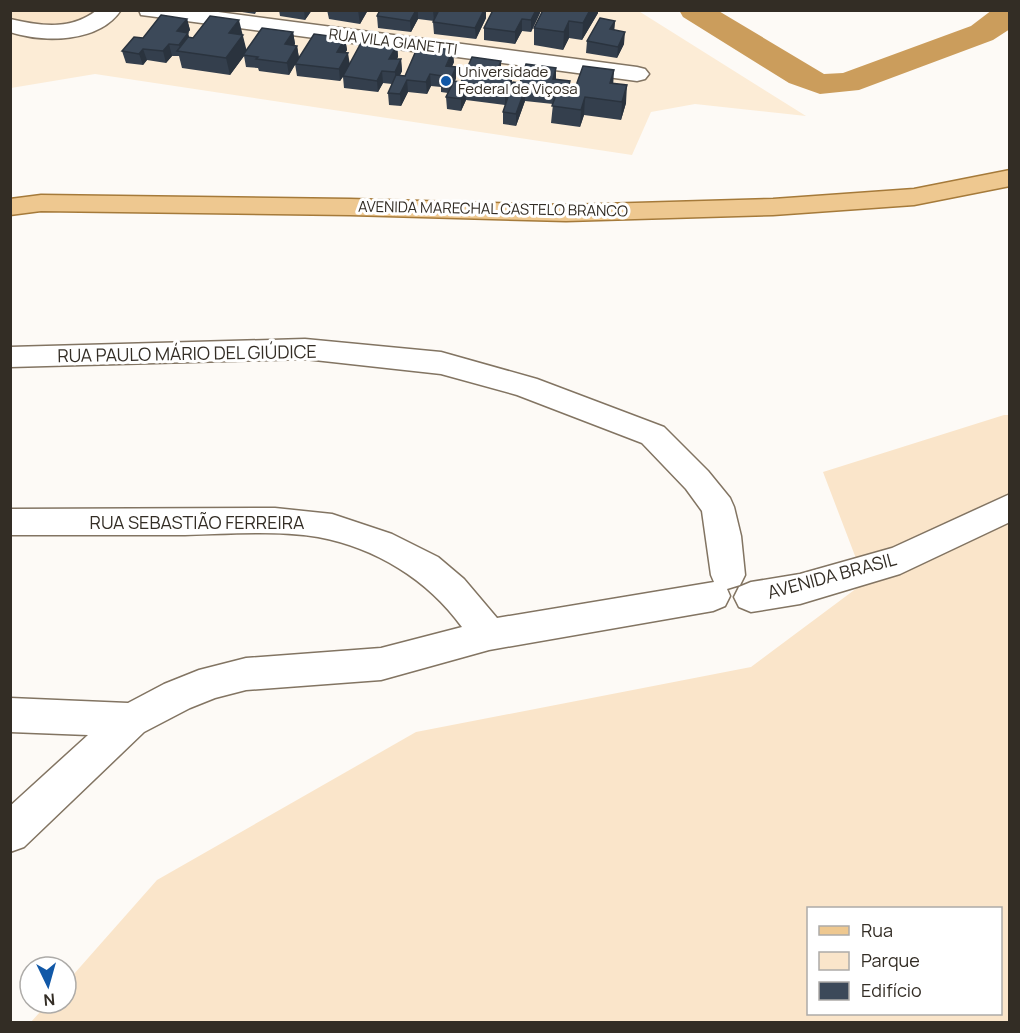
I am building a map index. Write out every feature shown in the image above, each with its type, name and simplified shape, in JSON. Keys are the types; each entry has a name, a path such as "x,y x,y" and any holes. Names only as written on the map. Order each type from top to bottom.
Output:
{"main road":[{"name":"AVENIDA MARECHAL CASTELO BRANCO","path":"10,207 40,203 350,207 566,213 681,210 773,207 914,197 1010,178"}],"street":[{"path":"10,25 37,32 56,32 92,23 111,10"},
{"name":"RUA VILA GIANETTI","path":"149,10 637,74"},
{"name":"RUA PAULO MÁRIO DEL GIÚDICE","path":"10,357 305,349 441,363 526,387 653,435 697,480 718,507 731,589"},
{"name":"AVENIDA BRASIL","path":"731,589 800,589 900,560 1010,507"},
{"name":"RUA SEBASTIÃO FERREIRA","path":"10,522 275,521 316,524 348,532 402,553 438,576 461,599 489,635"},
{"path":"10,833 131,720 177,696 212,682 246,674 381,664 489,635 636,611 731,589"},
{"path":"10,715 131,720"}],"shaded area":[{"name":"Universidade Federal de Viçosa","path":"637,10 806,116 695,104 651,112 632,155 95,74 11,88 11,11"}],"green space":[{"path":"11,10 101,11 68,24 45,27 33,26 11,17"},
{"path":"1009,415 1009,1022 31,1022 37,1015 78,1015 78,969 157,880 416,732 751,667 865,582 823,472"}],"building":[{"path":"380,10 416,10 410,21 377,16"},
{"path":"439,10 484,10 475,28 433,22"},
{"path":"493,10 536,10 531,20 522,19 515,32 484,28"},
{"path":"543,10 590,10 583,23 569,21 564,32 534,28"},
{"path":"161,15 187,19 177,31 188,33 179,45 169,44 163,51 143,49 139,54 122,51 134,37 143,38"},
{"path":"210,16 239,20 229,33 243,35 226,58 177,51 188,37 193,38"},
{"path":"600,18 615,21 610,29 625,32 618,47 587,41"},
{"path":"262,28 293,32 285,44 297,46 287,63 243,55"},
{"path":"314,34 345,38 337,52 348,53 339,69 295,64"},
{"path":"362,41 397,45 389,59 401,59 395,72 382,71 377,81 343,76"},
{"path":"418,46 453,50 446,66 456,67 450,81 441,80 443,76 430,74 426,82 407,80 400,94 388,93 396,75 405,76"},
{"path":"472,57 501,61 496,73 512,75 505,93 465,88 461,99 446,97 454,81 461,82"},
{"path":"526,64 556,68 553,79 570,81 567,93 525,89 516,114 503,112 513,82 520,83"},
{"path":"583,66 614,70 610,83 627,85 622,102 585,97 581,110 552,106 557,92 573,94"}],"waterway":[{"path":"694,10 801,76 820,84 847,83 982,33 1008,16 1008,10"}],"place":[{"name":"Universidade Federal de Viçosa","path":"446,81"}]}
